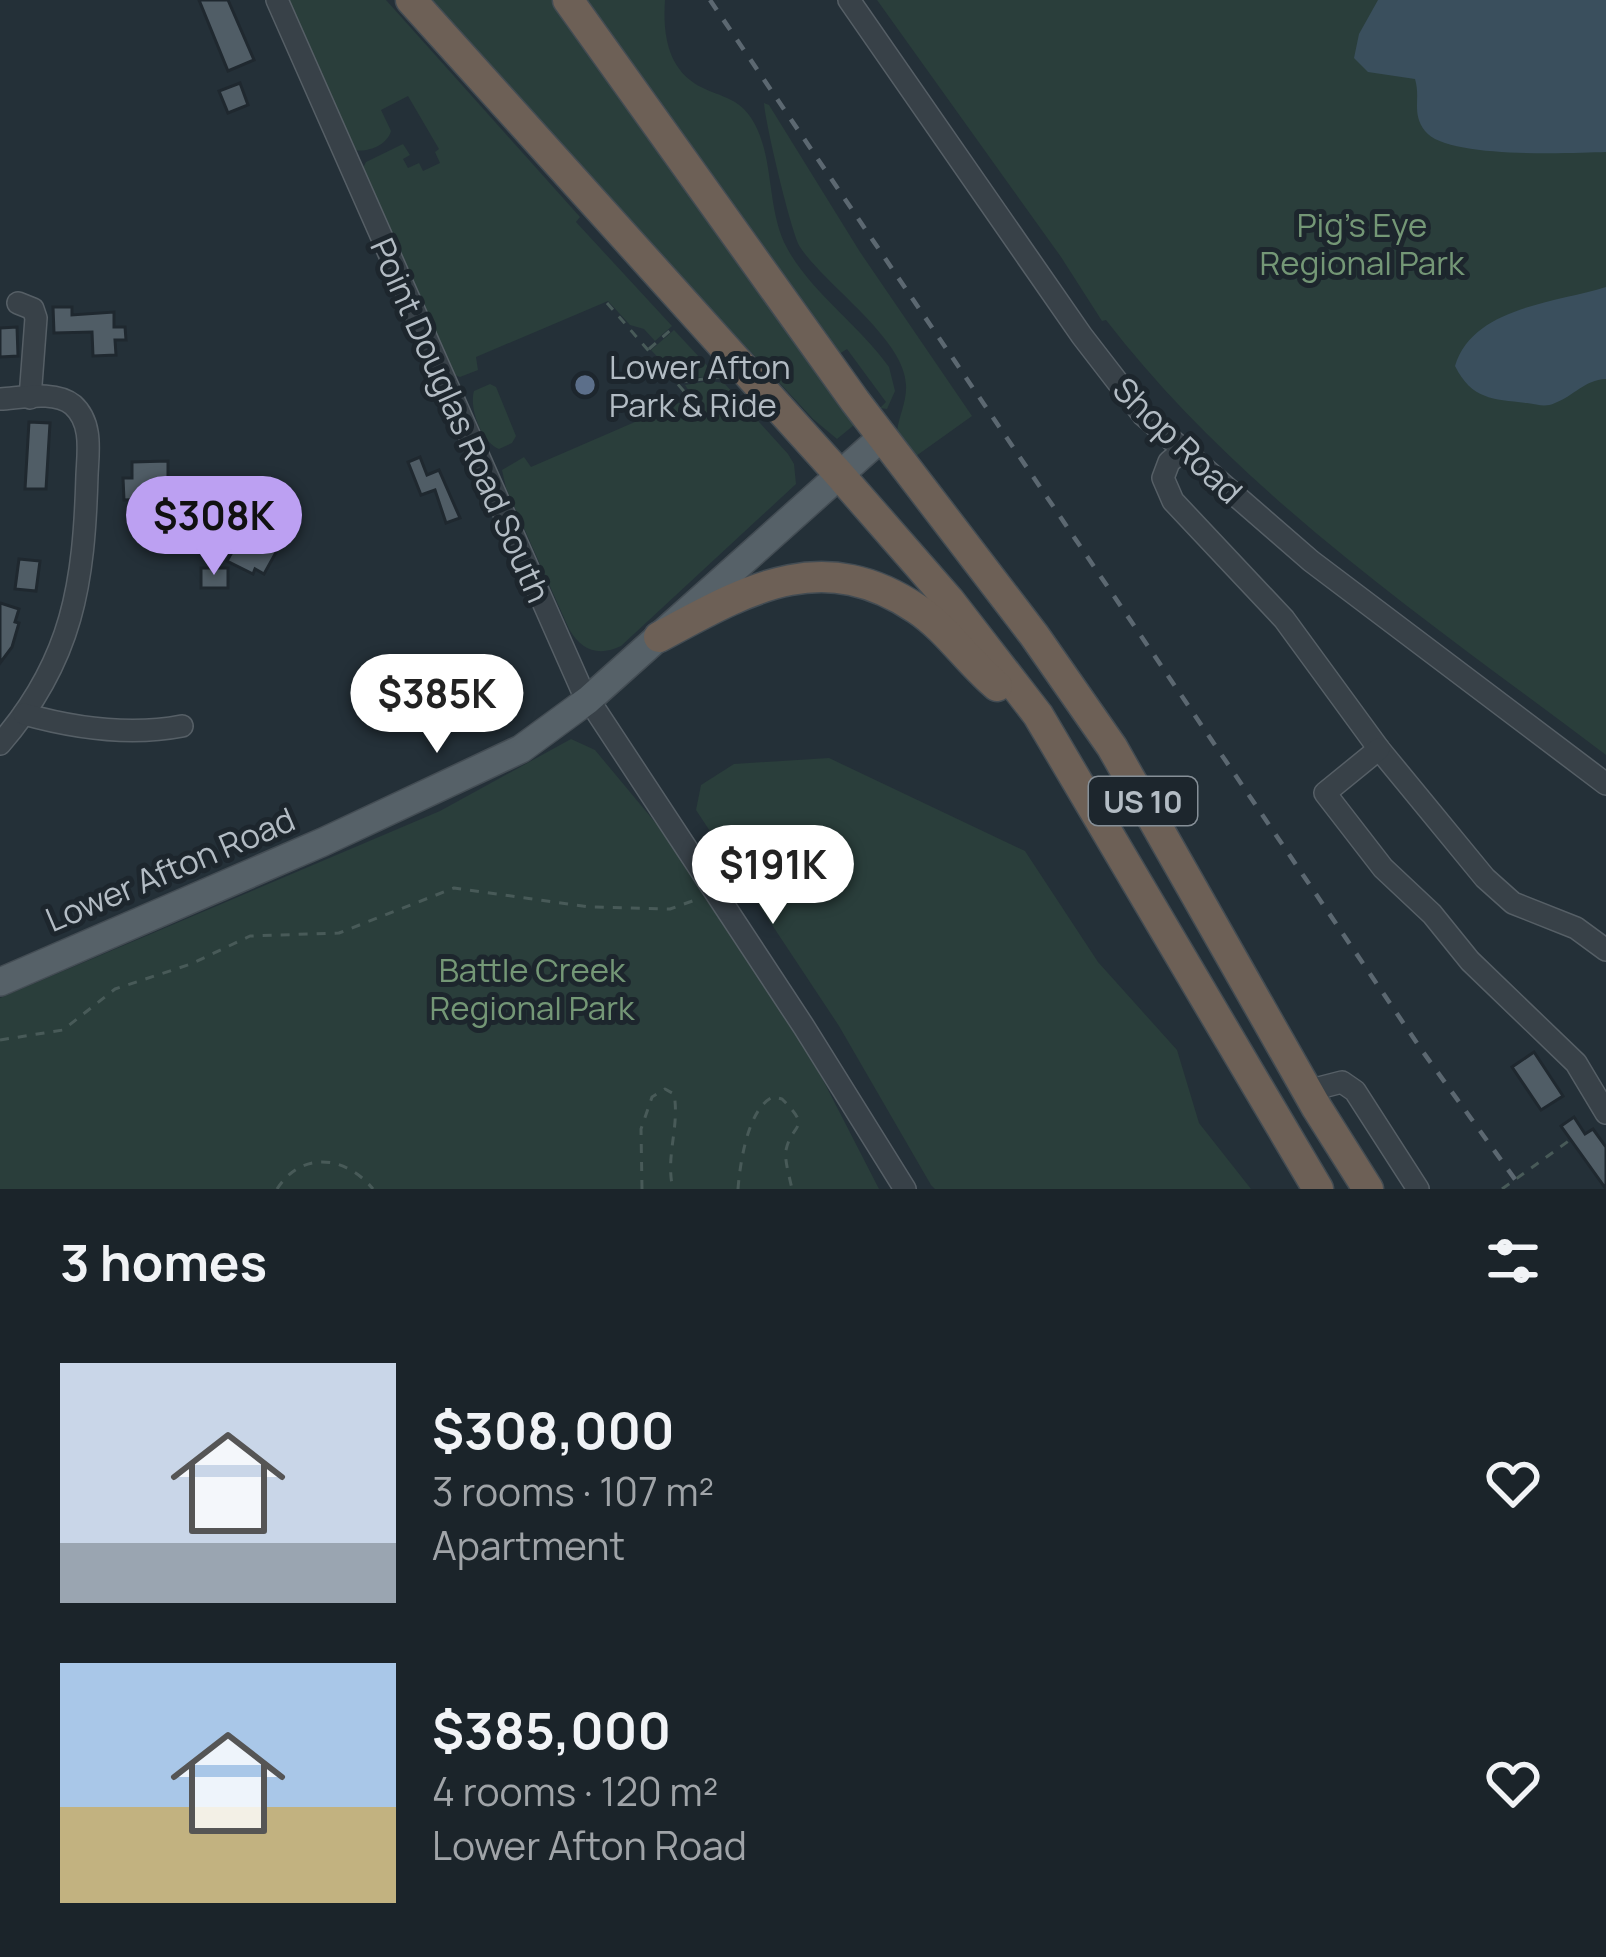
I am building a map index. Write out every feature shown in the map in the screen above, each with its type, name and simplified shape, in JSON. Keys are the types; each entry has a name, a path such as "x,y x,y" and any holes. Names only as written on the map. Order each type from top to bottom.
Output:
{"highway":[{"name":"US 10","path":"411,0 838,473 949,600 1038,715 1318,1189"},
{"name":"US 10","path":"568,0 1112,747 1368,1189"},
{"path":"658,637 730,599 801,575 860,580 918,610 993,683 1038,715"}],"main road":[{"name":"Lower Afton Road","path":"0,982 503,760 588,700 882,436"}],"street":[{"name":"Point Douglas Road South","path":"277,0 442,377 459,405 518,552 588,700 905,1189"},
{"name":"Shop Road","path":"848,0 1143,416 1354,595 1606,784"},
{"path":"19,303 33,309 36,318 30,398"},
{"path":"0,399 64,399 76,407 89,435 77,600 51,668 0,745"},
{"path":"1181,452 1169,462 1163,478 1173,501 1283,619 1379,749 1484,878 1513,903 1576,928 1606,950"},
{"path":"24,714 62,724 150,732 182,726"},
{"path":"1379,749 1325,793 1383,868 1576,1063 1606,1112"},
{"path":"1307,1090 1342,1082 1355,1090 1418,1189"}],"path":[{"path":"607,303 689,397"},
{"path":"648,350 675,327"},
{"path":"677,382 721,377"},
{"path":"0,1040 63,1030 115,989 191,964 250,936 339,933 454,887 590,907 670,909 716,893"},
{"path":"642,1189 645,1112 656,1093 665,1089 674,1094 677,1116 667,1161 673,1189"},
{"path":"738,1189 742,1156 757,1108 773,1097 782,1099 799,1118 799,1129 786,1152 792,1189"},
{"path":"1502,1189 1570,1140"},
{"path":"277,1189 286,1175 317,1161 334,1161 349,1167 373,1189"}],"green space":[{"path":"285,0 386,0 672,326 655,341 644,329 630,325 608,301 476,357 478,370 460,377 452,374 362,170 366,162 403,144 410,155 403,159 408,168 419,163 423,171 440,163 435,152 439,149 408,96 381,110 391,131 385,141 369,149 351,149"},
{"path":"424,0 555,0 854,425 837,439 813,419"},
{"path":"585,0 665,0 666,34 677,66 694,83 737,104 757,130 787,248 889,367 895,391 887,409 880,408 886,402 847,349 839,354"},
{"name":"Pig's Eye Regional Park","path":"877,0 1606,0 1606,755 1341,554 1217,444 1159,384 1106,320 1102,321"},
{"path":"764,103 972,416 916,456 897,431 906,385 893,349 800,247"},
{"path":"674,330 712,376 679,380 651,350"},
{"path":"724,383 788,454 796,484 621,646 591,650 569,629 502,470 524,457 531,467 693,397 685,385"},
{"path":"490,384 496,387 516,436 499,449 482,432 473,406 474,391"},
{"name":"Battle Creek Regional Park","path":"571,739 595,750 748,934 879,1189 0,1189 0,998 440,811"},
{"path":"829,758 1025,851 1098,962 1177,1050 1199,1123 1251,1189 935,1189 931,1185 839,1026 696,810 701,785 734,764"}],"water":[{"path":"1378,0 1606,0 1606,152 1510,152 1437,140 1418,118 1415,79 1368,72 1354,58 1359,34"},
{"path":"1606,287 1606,379 1541,405 1476,392 1455,366 1465,346 1497,319"}],"building":[{"path":"199,0 228,0 254,60 228,71"},
{"path":"240,83 248,105 228,113 219,91"},
{"path":"53,307 72,307 72,315 114,312 114,327 125,327 126,340 115,340 116,355 93,356 92,332 54,333"},
{"path":"17,327 18,356 0,357 0,328"},
{"path":"29,422 50,423 46,489 25,489"},
{"path":"420,457 427,475 439,470 460,518 446,523 435,490 421,495 408,462"},
{"path":"168,461 168,480 152,480 151,499 124,500 123,478 132,478 132,462"},
{"path":"244,516 260,549 265,540 279,547 264,574 255,569 253,574 227,561 235,547 225,525"},
{"path":"19,559 40,561 36,591 15,589"},
{"path":"201,568 228,568 228,588 201,588"},
{"path":"0,603 19,609 15,622 19,623 12,647 0,663"},
{"path":"1534,1052 1563,1096 1541,1110 1512,1067"},
{"path":"1574,1117 1585,1134 1593,1129 1606,1147 1606,1189 1561,1126"}],"railway":[{"path":"710,0 1423,1052 1522,1189"}],"place":[{"name":"Lower Afton Park & Ride","path":"585,385"}]}
